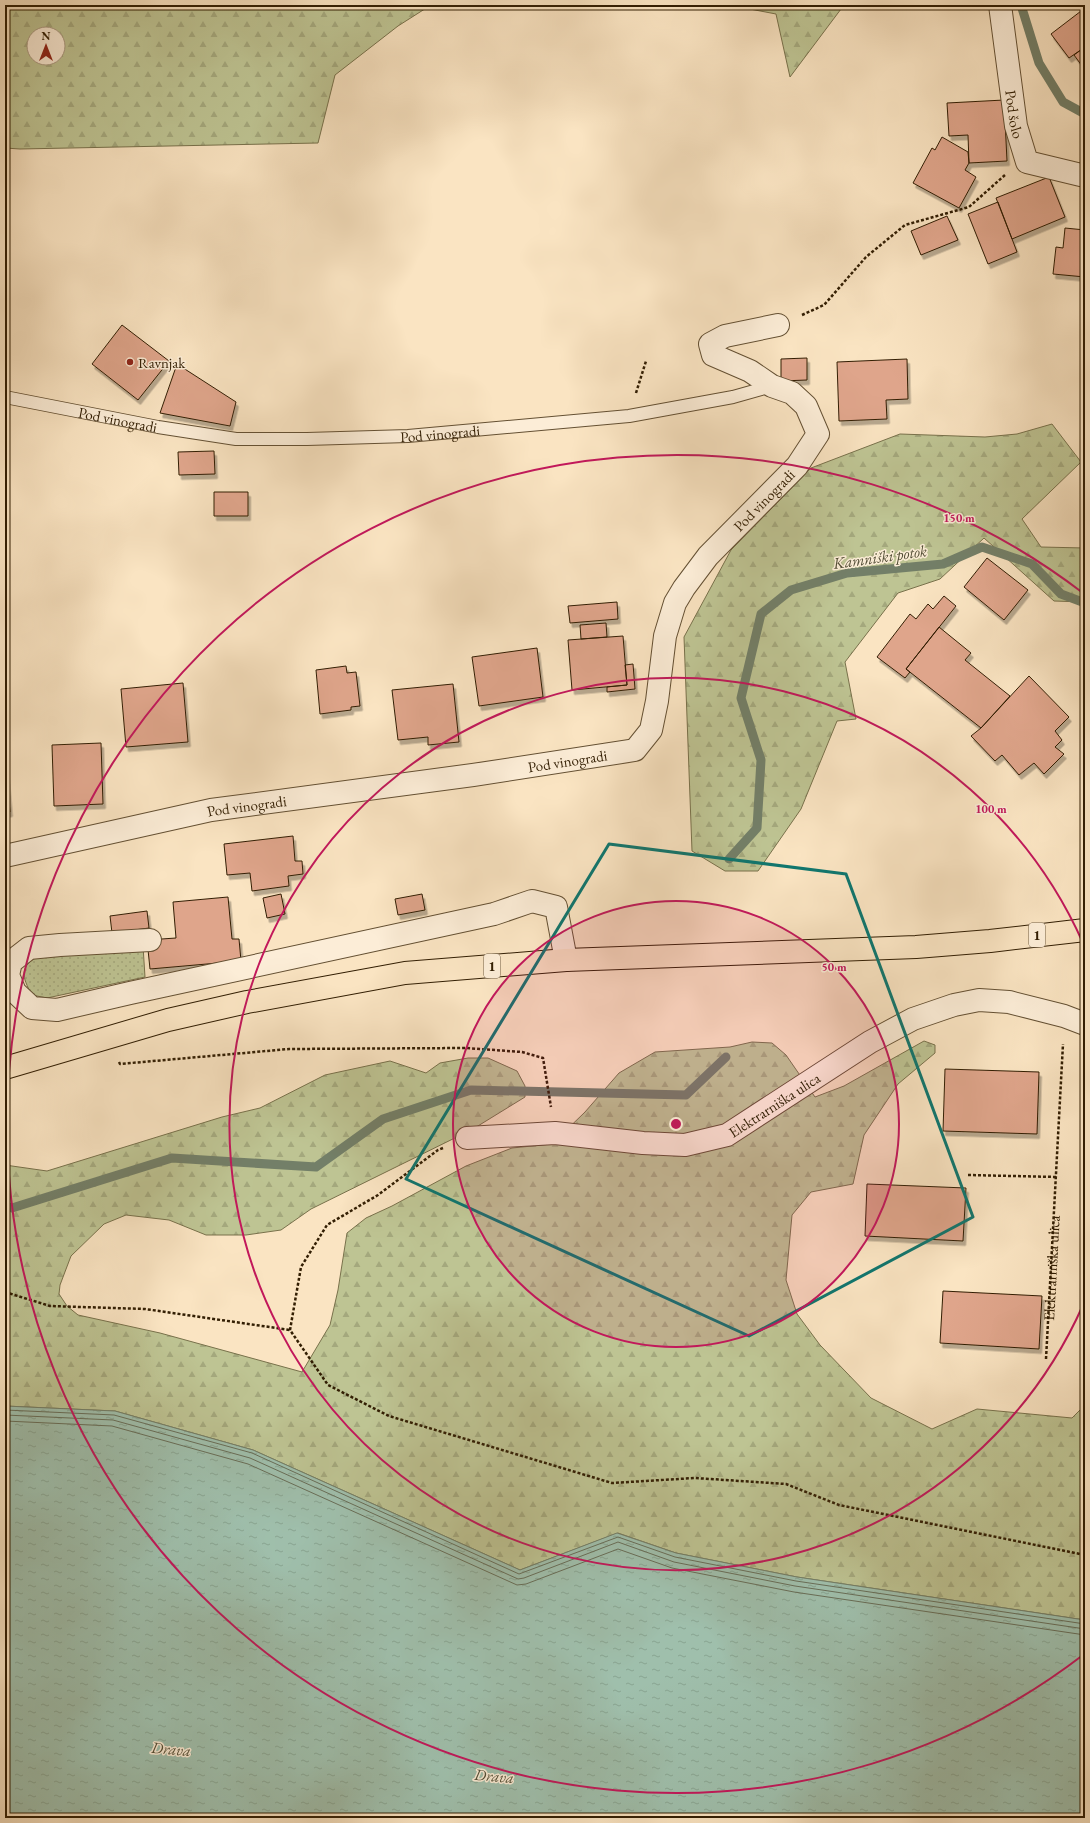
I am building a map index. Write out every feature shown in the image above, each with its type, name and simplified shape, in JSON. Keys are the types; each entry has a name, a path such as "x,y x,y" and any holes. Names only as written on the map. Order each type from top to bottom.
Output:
{"main road":[{"name":"1","path":"5,1068 168,1020 247,1002 405,973 566,960 916,946 990,941 1085,930"}],"street":[{"name":"Pod šolo","path":"1000,5 1016,126 1027,162"},
{"path":"1027,162 1085,176"},
{"path":"772,386 750,372 713,355 710,344 725,336 778,325"},
{"name":"Pod vinogradi","path":"5,856 211,810 465,776 635,750 651,730 657,701 665,636 675,604 684,588 708,556 797,466 818,434 806,406 792,393 772,386"},
{"path":"150,940 29,948 11,962 8,975 15,992 32,1008 57,1010 494,914 532,901 556,907 566,960"},
{"name":"Elektrarniška ulica","path":"467,1138 555,1133 643,1143 685,1145 727,1135 870,1042 913,1019 954,1004 979,1000 1009,1002 1064,1016 1085,1024"}],"lane":[{"name":"Pod vinogradi","path":"5,397 158,428 236,439 408,436 629,416 733,397 772,386"}],"path":[{"path":"778,325 824,305 866,258 905,225 969,207 1004,176 1027,162"},
{"path":"629,416 646,361"},
{"name":"Elektrarniška ulica","path":"1046,1360 1057,1177 1064,1016"},
{"path":"116,1057 120,1064 289,1049 466,1048 522,1052 543,1058 551,1109"},
{"path":"467,1138 438,1150 378,1195 326,1225 301,1267 290,1330 328,1385 389,1416 612,1483 695,1478 786,1484 839,1505 1085,1555"},
{"path":"968,1175 1057,1177"},
{"path":"5,1292 50,1306 145,1309 290,1330"}],"highlighted area":[{"path":"609,844 846,874 973,1217 749,1336 406,1179"}],"green space":[{"path":"5,5 431,5 398,26 335,75 318,143 20,149 5,148"},
{"path":"729,5 844,5 790,77 776,14"},
{"path":"1052,424 1081,462 1022,519 1041,547 1085,548 1085,602 1054,601 984,538 940,579 898,593 845,662 856,719 837,721 801,809 758,871 725,871 692,851 684,637 731,550 811,468 900,434 985,437 1017,434"},
{"path":"143,946 145,977 47,998 32,995 24,977 25,968 28,963 41,955"},
{"path":"924,1041 935,1045 935,1053 898,1084 864,1135 853,1184 811,1192 792,1215 786,1280 797,1314 820,1345 871,1398 932,1429 977,1409 1072,1418 1085,1405 1085,1620 797,1577 676,1553 618,1533 520,1570 253,1450 115,1411 5,1406 5,1165 47,1171 222,1117 260,1108 325,1075 390,1061 426,1073 440,1063 468,1058 488,1058 517,1071 525,1086 525,1097 473,1129 311,1209 281,1230 246,1235 206,1235 169,1220 126,1215 104,1224 71,1256 60,1285 59,1294 67,1306 78,1315 160,1333 302,1372 330,1325 338,1290 347,1233 366,1218 392,1206 466,1166 512,1148 552,1144 585,1112 619,1073 655,1052 730,1047 752,1042 772,1043 786,1055 815,1097 844,1086"}],"water":[{"name":"Drava","path":"5,1406 115,1411 253,1450 520,1570 617,1533 676,1553 797,1577 1085,1620 1085,1818 5,1818"}],"building":[{"path":"1085,8 1085,47 1069,58 1051,34"},
{"path":"1085,47 1085,70 1074,55"},
{"path":"1004,100 1007,161 969,163 968,135 949,136 947,103"},
{"path":"942,137 968,152 969,163 965,170 976,177 959,208 913,183 932,148 935,150"},
{"path":"1049,177 1065,217 1012,239 996,198"},
{"path":"998,202 1017,252 988,264 968,214"},
{"path":"947,216 958,240 921,255 911,231"},
{"path":"1065,228 1085,230 1085,277 1053,274 1056,247 1063,248"},
{"name":"Ravnjak","path":"122,325 169,361 138,400 92,364"},
{"path":"807,358 807,380 781,381 781,359"},
{"path":"907,359 908,399 886,400 887,419 839,421 837,362"},
{"path":"177,364 236,402 230,426 160,413"},
{"path":"214,451 215,474 179,475 178,452"},
{"path":"1085,486 1085,501 1081,499"},
{"path":"214,492 248,492 248,516 214,516"},
{"path":"987,558 1028,590 1004,620 964,587"},
{"path":"944,596 956,606 906,669 910,672 905,678 877,657 910,614 916,619 928,604 933,609"},
{"path":"617,602 618,619 570,623 568,606"},
{"path":"606,623 607,637 581,639 580,625"},
{"path":"939,627 971,653 965,660 1010,696 981,728 906,669"},
{"path":"623,636 627,685 572,690 568,640"},
{"path":"537,648 543,697 479,706 472,657"},
{"path":"633,664 635,689 607,692 607,687 627,685 625,665"},
{"path":"346,666 347,673 356,672 360,706 351,707 351,710 320,714 316,670"},
{"path":"1029,676 1069,717 1055,731 1062,740 1055,747 1064,754 1044,774 1034,763 1019,775 1002,755 995,761 971,736 981,728"},
{"path":"183,683 188,742 126,747 121,689"},
{"path":"453,684 459,742 428,745 428,737 398,740 392,690"},
{"path":"101,743 103,804 54,806 52,745"},
{"path":"5,757 10,812 5,813"},
{"path":"293,836 295,861 302,861 303,874 288,876 289,886 252,891 250,873 227,875 224,844"},
{"path":"281,894 285,914 267,918 263,898"},
{"path":"422,894 425,910 398,915 395,899"},
{"path":"228,897 232,939 239,939 241,961 150,969 147,940 176,938 173,902"},
{"path":"147,911 149,928 112,933 110,916"},
{"path":"945,1069 1039,1072 1037,1134 943,1131"},
{"path":"867,1184 966,1188 963,1241 865,1236"},
{"path":"943,1291 1042,1296 1039,1349 940,1343"}],"waterway":[{"name":"Kamniški potok","path":"1021,5 1039,63 1063,102 1085,114"},
{"name":"Kamniški potok","path":"729,859 757,828 761,760 741,698 761,614 791,590 847,573 943,564 982,547 1032,564 1061,594 1085,603"},
{"path":"5,1206 12,1208 172,1158 316,1167 383,1119 471,1090 686,1095 726,1057"}],"place":[{"name":"Ravnjak","path":"130,362"}]}
